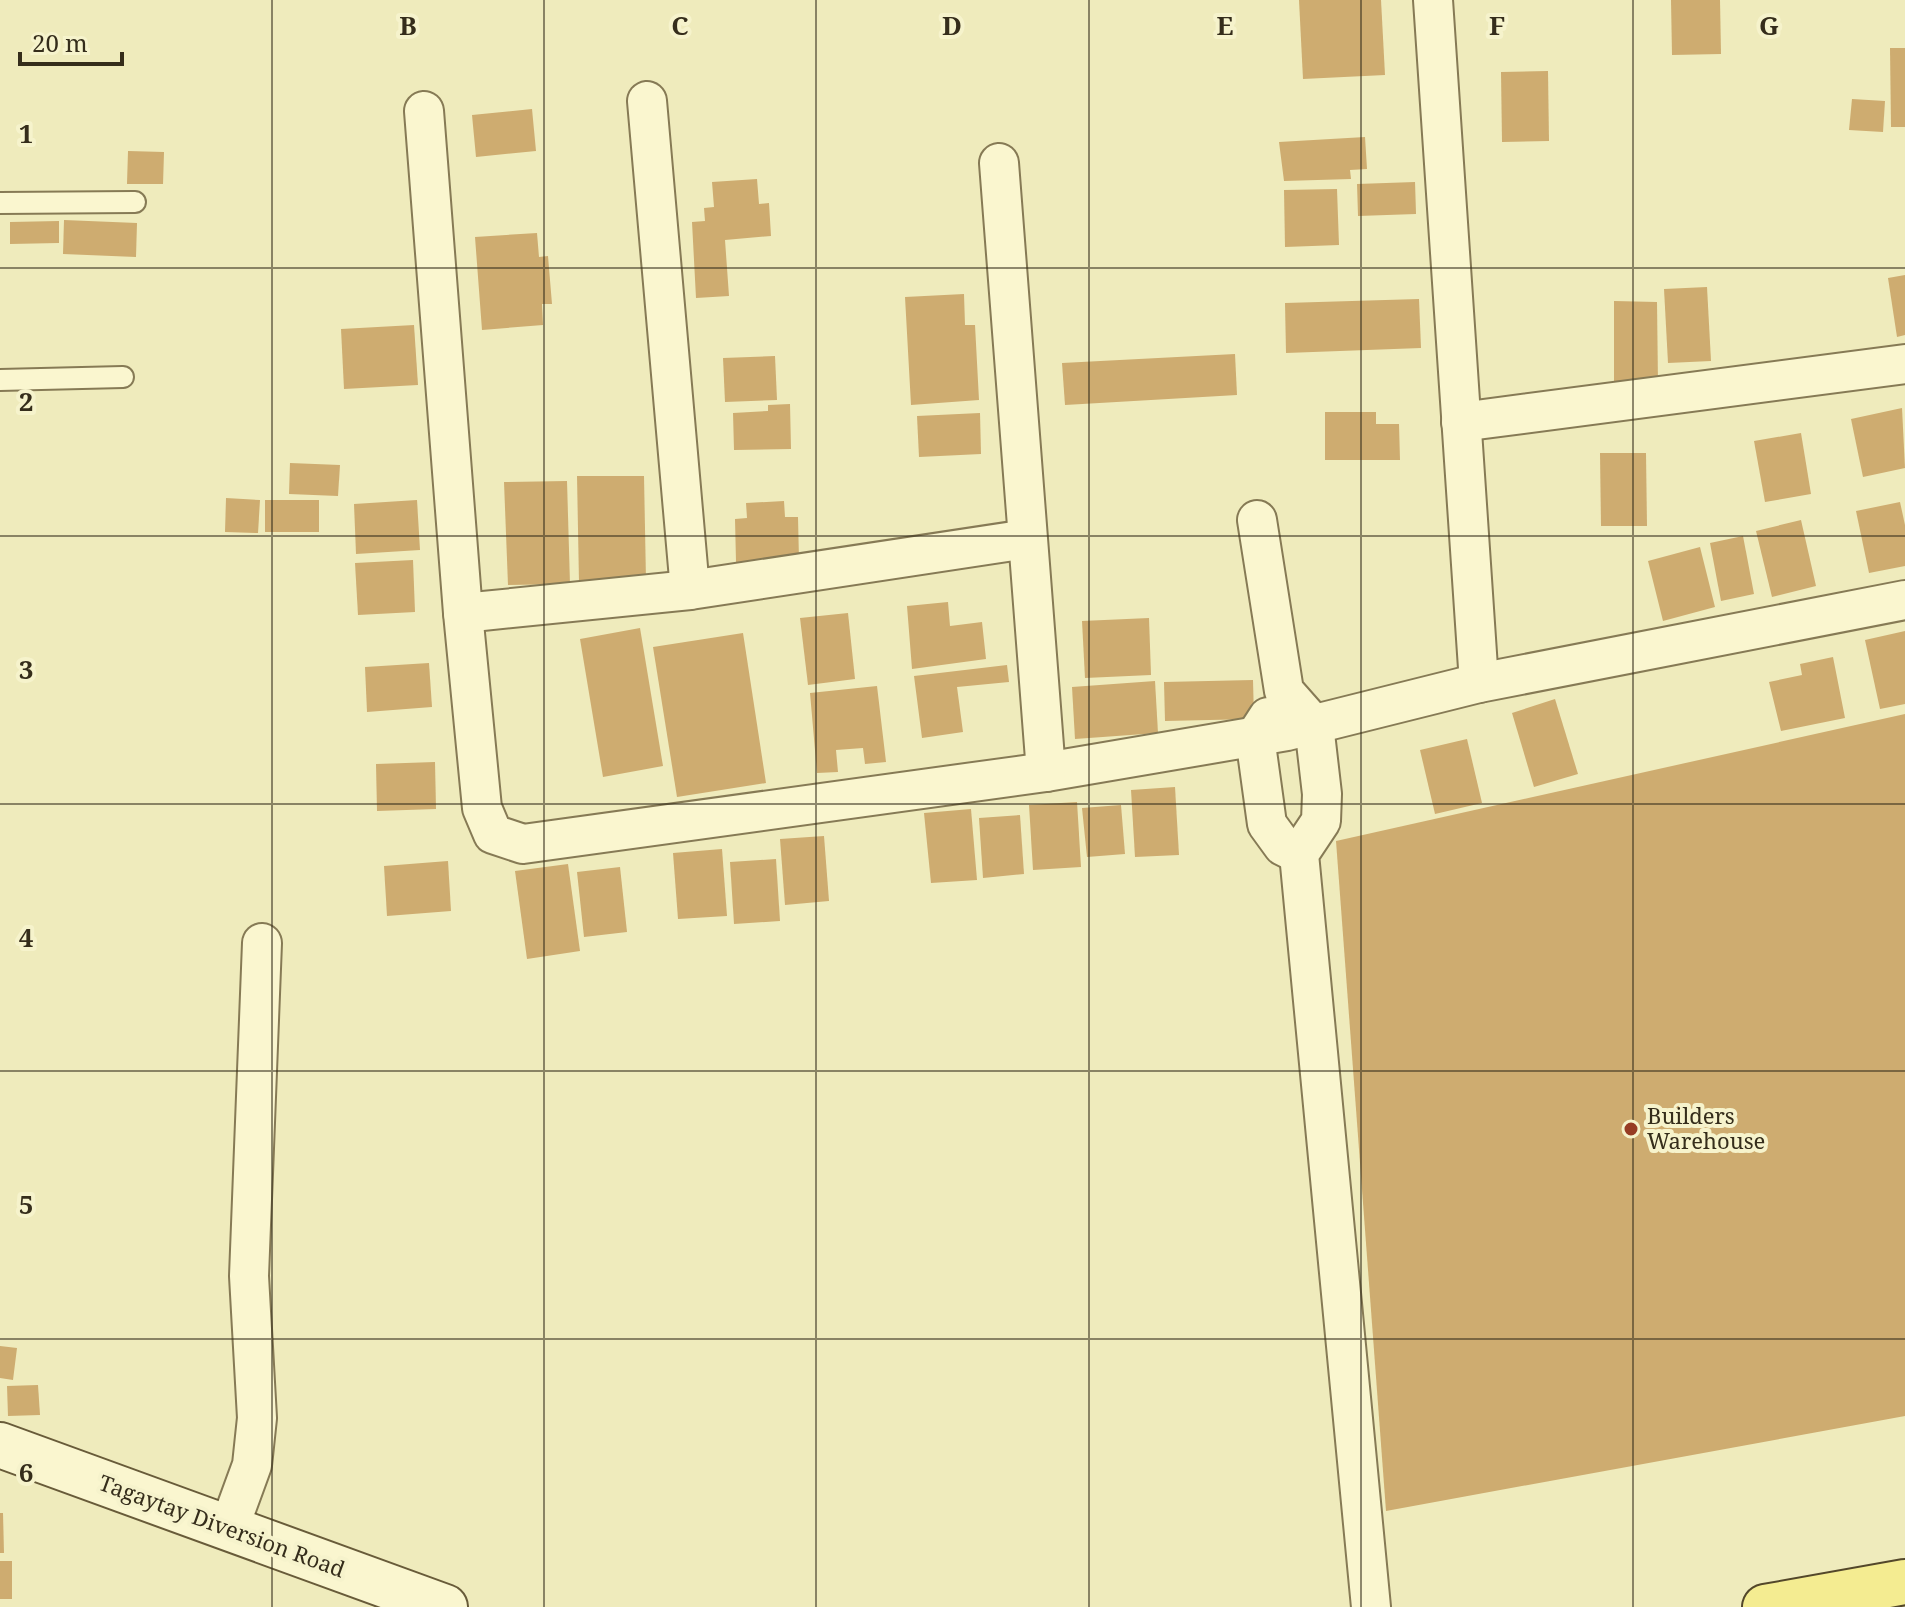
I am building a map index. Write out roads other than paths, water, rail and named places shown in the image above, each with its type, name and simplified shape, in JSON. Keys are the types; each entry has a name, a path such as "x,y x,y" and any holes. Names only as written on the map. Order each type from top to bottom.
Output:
{"main road":[{"path":"1765,1607 1905,1582"}],"street":[{"path":"1433,0 1479,683"},
{"path":"647,101 690,590"},
{"path":"424,111 463,613 482,808 493,834 523,844 1046,772 1255,737 1479,683 1905,600"},
{"path":"999,163 1046,772"},
{"path":"1461,422 1905,364"},
{"path":"1257,520 1284,691 1314,725 1322,794 1321,821 1299,854 1371,1607"},
{"path":"463,613 690,590 1027,539"},
{"path":"1284,691 1255,737 1267,824 1283,846 1299,854"},
{"path":"229,1528 252,1465 257,1418 249,1276 262,943"},
{"name":"Tagaytay Diversion Road","path":"0,1445 445,1607"}],"lane":[{"path":"0,203 135,202"},
{"path":"0,380 123,377"}],"place":[{"name":"Builders Warehouse","path":"1631,1129"}]}
